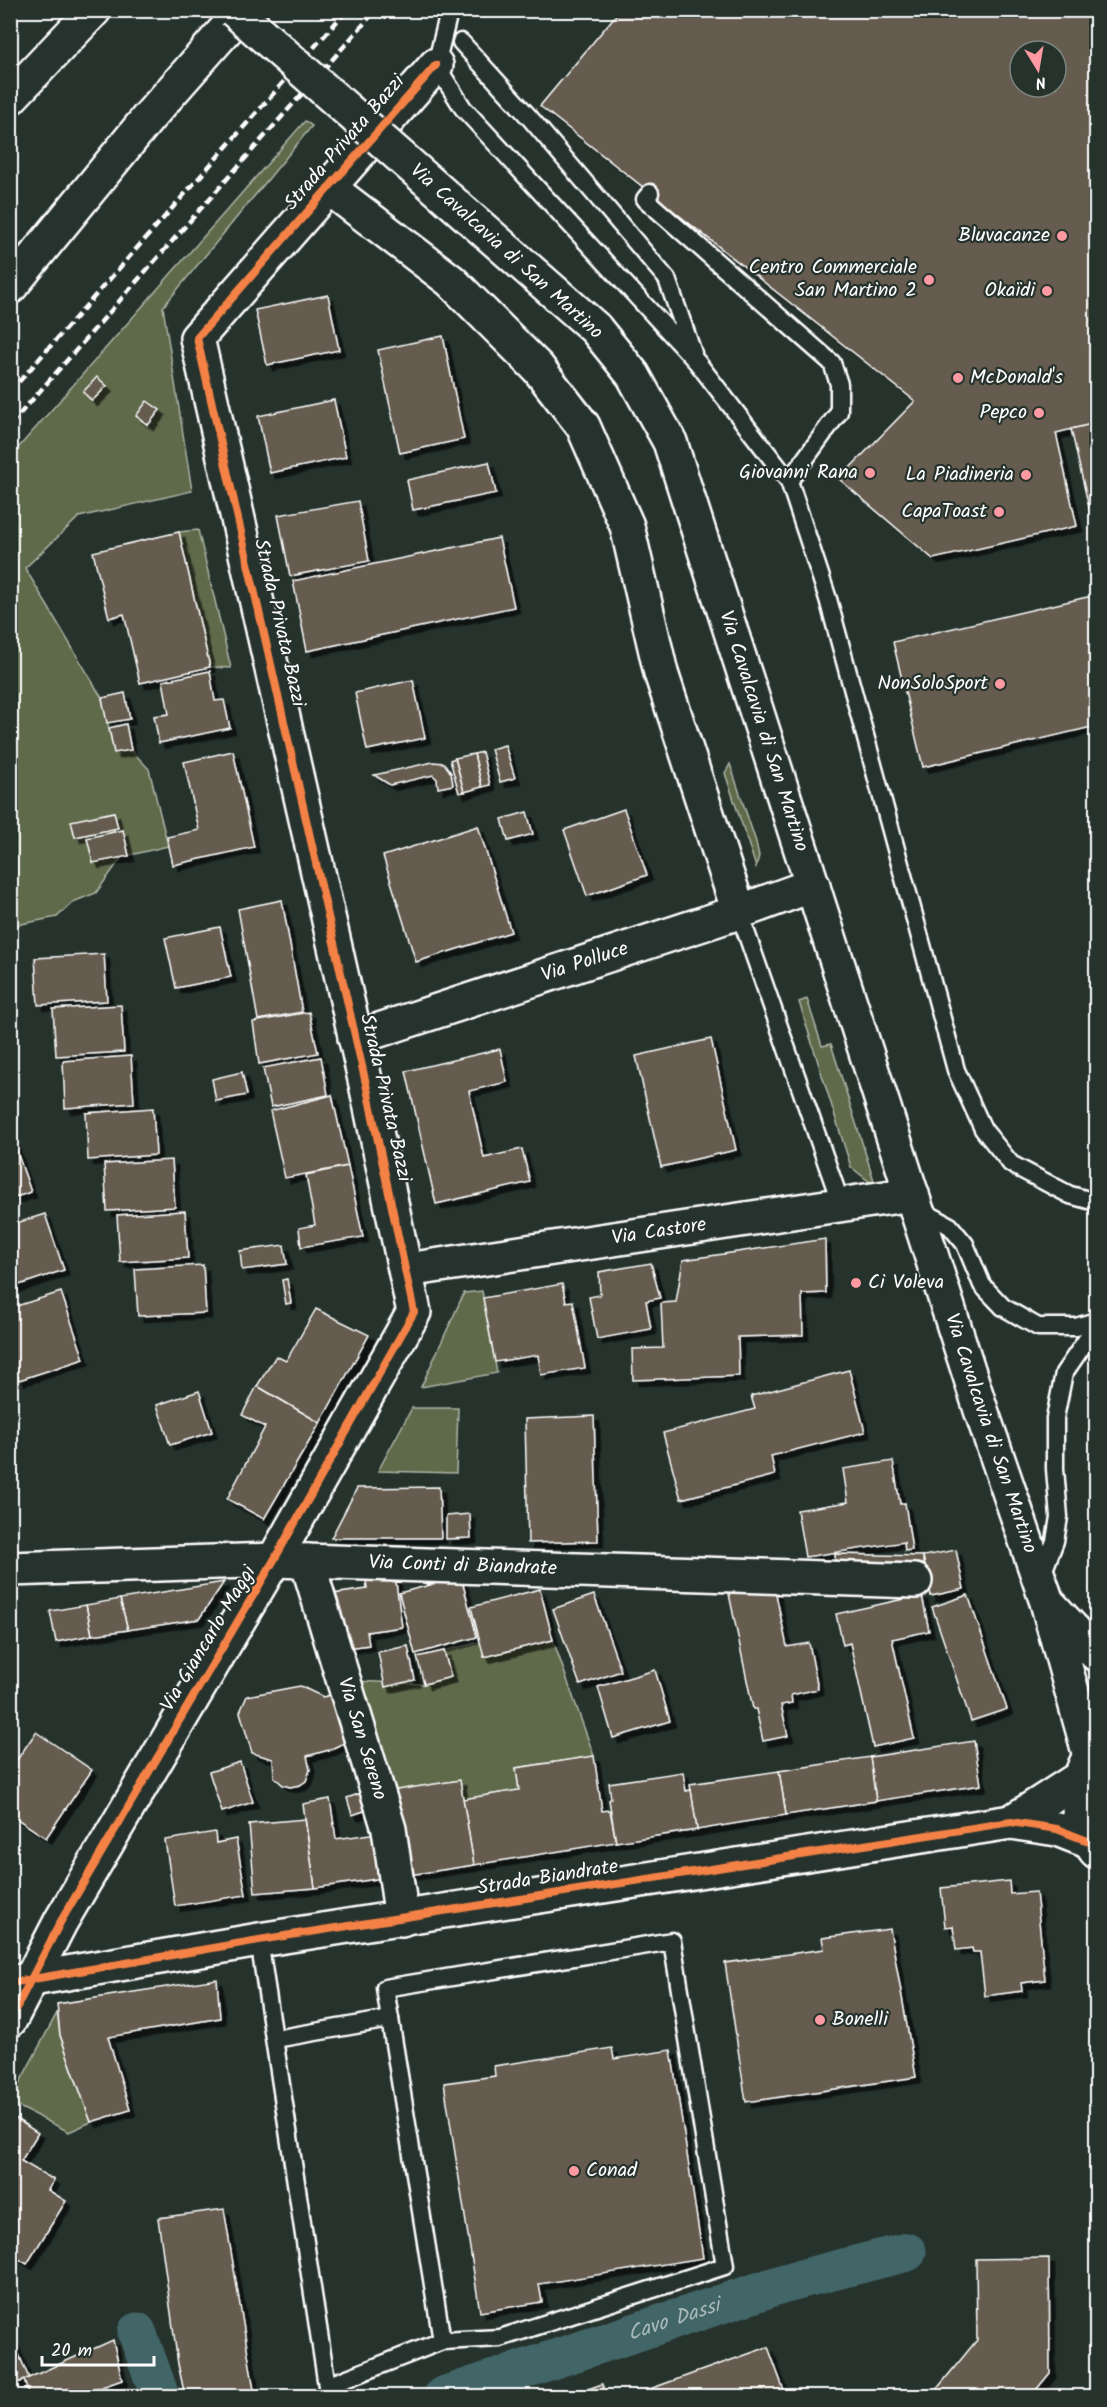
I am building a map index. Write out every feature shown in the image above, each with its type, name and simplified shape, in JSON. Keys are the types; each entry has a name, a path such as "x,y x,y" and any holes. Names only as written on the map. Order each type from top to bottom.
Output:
{"street":[{"path":"10,98 94,10"},
{"name":"Via Cavalcavia di San Martino","path":"234,10 595,328 633,375 670,442 981,1410 1043,1592 1089,1761 1078,1799 1081,1822 1093,1846"},
{"path":"10,287 148,118 243,10"},
{"name":"Strada Privata Bazzi","path":"407,1270 197,338 436,65"},
{"path":"328,187 450,281 538,368 583,426 627,526 661,673 739,912"},
{"name":"Via Polluce","path":"355,1038 739,912 813,885"},
{"name":"Via Castore","path":"407,1270 841,1204 914,1201"},
{"name":"Via Giancarlo Maggi","path":"10,2020 22,1981 61,1921 274,1560 414,1312 407,1270"},
{"name":"Via Conti di Biandrate","path":"10,1569 274,1560 915,1581"},
{"name":"Via San Sereno","path":"307,1561 388,1829 402,1919"},
{"name":"Via Cavalcavia di San Martino","path":"1043,1592 1096,1654"},
{"name":"Strada Biandrate","path":"1011,1822 1089,1761"},
{"name":"Strada Biandrate","path":"22,1981 259,1940 1011,1822 1057,1829 1093,1846"}],"lane":[{"path":"453,10 448,16 436,65 463,108 697,362 789,481 828,599 956,1070 983,1128 1011,1164 1070,1195 1096,1202"},
{"path":"461,42 530,118 667,279 697,362"},
{"path":"650,193 645,199 832,363 839,384 839,412 789,481"},
{"path":"739,912 841,1204"},
{"path":"914,1201 950,1226 965,1244 982,1285 1003,1306 1038,1326 1076,1327 1096,1321"},
{"path":"1043,1592 1059,1517 1055,1469 1055,1418 1064,1373 1096,1326"},
{"path":"259,1940 327,2386 442,2341 500,2338 725,2266 672,1941 385,1988 442,2341"},
{"path":"275,2039 390,2019"}],"green space":[{"path":"305,121 312,126 163,307 192,491 79,517 25,568 102,698 114,752 131,750 149,769 168,846 122,857 96,893 73,902 57,917 11,926 11,456"},
{"path":"198,530 231,668 210,667 179,532"},
{"path":"730,764 756,842 759,856 756,867 725,773"},
{"path":"807,999 822,1046 831,1044 876,1187 851,1167 799,1002"},
{"path":"482,1291 497,1373 421,1387 464,1293"},
{"path":"412,1408 458,1408 456,1473 378,1471"},
{"path":"553,1640 594,1756 516,1768 519,1790 463,1799 459,1780 390,1791 354,1681 424,1684 450,1677 444,1651 480,1642 484,1657"},
{"path":"57,2013 60,2035 91,2122 69,2132 11,2103 11,2099"}],"building":[{"name":"Centro Commerciale San Martino 2","path":"620,10 1096,10 1096,423 1056,433 1077,526 933,559 839,479 915,401 540,106"},
{"path":"328,295 339,350 267,365 255,310"},
{"path":"443,336 464,439 400,453 378,350"},
{"path":"97,377 107,386 92,401 83,392"},
{"path":"334,400 346,457 270,473 258,416"},
{"path":"147,401 160,410 148,425 136,416"},
{"path":"1096,423 1096,510 1090,512 1071,429"},
{"path":"489,462 496,493 413,510 407,480"},
{"path":"358,501 369,561 290,576 278,515"},
{"path":"179,532 210,667 140,683 124,614 109,618 93,552"},
{"path":"499,538 514,607 307,651 293,581"},
{"name":"NonSoloSport","path":"1096,595 1096,726 923,767 893,642"},
{"path":"210,671 215,701 224,700 230,728 159,743 154,716 169,714 163,681"},
{"path":"413,680 425,738 367,750 355,693"},
{"path":"125,693 130,719 107,723 102,698"},
{"path":"126,724 131,750 114,753 109,728"},
{"path":"505,745 515,778 500,782 491,749"},
{"path":"233,751 254,847 173,865 167,837 199,830 184,762"},
{"path":"482,752 490,785 482,787 474,754"},
{"path":"474,754 482,787 464,792 455,758"},
{"path":"455,758 464,792 459,793 450,760"},
{"path":"433,762 444,763 451,773 453,785 438,788 437,779 433,775 390,785 374,775"},
{"path":"624,809 647,875 587,896 564,830"},
{"path":"114,812 118,828 75,837 71,821"},
{"path":"527,812 533,834 508,841 502,819"},
{"path":"478,826 511,932 416,962 383,856"},
{"path":"123,830 129,856 93,863 87,838"},
{"path":"282,900 302,1012 258,1020 238,909"},
{"path":"220,927 231,977 176,988 165,938"},
{"path":"104,954 107,1001 38,1005 35,958"},
{"path":"121,1005 124,1052 56,1056 53,1009"},
{"path":"309,1012 318,1053 259,1064 253,1022"},
{"path":"711,1039 736,1150 661,1167 636,1056"},
{"path":"500,1049 507,1082 469,1091 484,1158 522,1149 530,1182 436,1204 406,1071"},
{"path":"131,1056 134,1103 65,1108 63,1061"},
{"path":"321,1057 328,1095 271,1107 263,1068"},
{"path":"242,1072 247,1095 216,1101 212,1079"},
{"path":"332,1095 348,1166 285,1178 270,1111"},
{"path":"153,1108 156,1155 88,1160 86,1113"},
{"path":"10,1132 31,1192 10,1199"},
{"path":"172,1160 175,1207 107,1211 104,1164"},
{"path":"348,1166 363,1237 301,1247 299,1228 315,1225 306,1175"},
{"path":"185,1211 188,1258 120,1262 117,1215"},
{"path":"45,1214 64,1270 10,1288 10,1225"},
{"path":"825,1239 826,1293 802,1294 803,1335 738,1337 739,1376 633,1380 632,1349 663,1348 661,1303 676,1302 683,1260"},
{"path":"284,1245 287,1264 242,1270 240,1251"},
{"path":"651,1263 660,1298 646,1301 651,1329 597,1339 589,1297 600,1295 599,1272"},
{"path":"203,1265 206,1313 138,1316 135,1269"},
{"path":"287,1279 291,1303 286,1304 282,1280"},
{"path":"562,1284 566,1302 573,1301 585,1368 541,1375 538,1355 495,1362 483,1298"},
{"path":"61,1292 84,1359 19,1380 10,1355 10,1308"},
{"path":"316,1309 369,1335 320,1423 257,1386 276,1356 286,1361"},
{"path":"849,1370 865,1432 771,1456 775,1475 681,1499 663,1433 755,1409 751,1396"},
{"path":"257,1386 320,1423 264,1519 227,1499 265,1427 242,1415"},
{"path":"199,1391 212,1432 170,1445 157,1405"},
{"path":"594,1416 598,1541 528,1543 525,1419"},
{"path":"893,1461 900,1504 905,1503 912,1550 905,1551 904,1542 805,1557 797,1510 848,1502 843,1469"},
{"path":"439,1487 441,1538 331,1538 357,1488"},
{"path":"470,1514 471,1538 446,1539 446,1516"},
{"path":"956,1550 964,1589 931,1596 923,1556"},
{"path":"835,1554 923,1556 923,1570 835,1568"},
{"path":"395,1575 402,1627 367,1632 369,1645 340,1649 333,1594 367,1589 366,1580"},
{"path":"461,1577 477,1637 415,1654 399,1593"},
{"path":"773,1580 787,1647 809,1643 818,1689 791,1695 792,1703 781,1705 788,1736 763,1741 756,1709 753,1709 728,1589"},
{"path":"224,1582 199,1619 128,1630 120,1599"},
{"path":"540,1589 553,1640 484,1657 471,1607"},
{"path":"594,1595 621,1671 580,1685 553,1609"},
{"path":"922,1595 929,1631 892,1639 914,1738 873,1747 850,1643 843,1645 836,1614"},
{"path":"968,1595 1007,1709 971,1721 932,1607"},
{"path":"120,1599 128,1630 92,1635 86,1605"},
{"path":"86,1605 92,1635 56,1642 50,1611"},
{"path":"408,1646 415,1680 385,1687 378,1652"},
{"path":"444,1651 451,1677 424,1684 417,1657"},
{"path":"655,1670 670,1721 613,1738 598,1687"},
{"path":"300,1686 323,1697 334,1694 348,1741 329,1750 307,1756 310,1770 306,1781 290,1787 283,1785 274,1777 273,1759 252,1753 240,1712 247,1696"},
{"path":"36,1732 92,1770 46,1838 10,1814 10,1770"},
{"path":"974,1741 981,1785 876,1801 870,1757"},
{"path":"594,1756 602,1811 610,1810 616,1842 474,1865 463,1799 519,1790 516,1768"},
{"path":"870,1757 876,1801 786,1815 779,1771"},
{"path":"240,1762 253,1802 222,1812 209,1772"},
{"path":"779,1771 786,1815 697,1830 690,1784"},
{"path":"683,1772 686,1791 691,1790 697,1830 616,1842 609,1800 611,1799 609,1783"},
{"path":"460,1780 474,1865 403,1876 390,1791"},
{"path":"364,1792 370,1809 352,1815 347,1798"},
{"path":"330,1799 336,1839 384,1832 390,1877 315,1888 303,1804"},
{"path":"305,1819 315,1888 255,1893 249,1824"},
{"path":"215,1832 216,1843 236,1839 246,1895 175,1906 165,1840"},
{"path":"1009,1881 1010,1894 1036,1892 1045,1980 1021,1983 1022,1991 985,1996 980,1952 973,1952 972,1948 956,1950 953,1926 945,1927 941,1888"},
{"name":"Bonelli","path":"890,1929 916,2077 746,2102 725,1963 824,1949 822,1938"},
{"path":"217,1979 220,2018 108,2037 130,2110 91,2122 60,2035 57,2004"},
{"name":"Conad","path":"612,2048 614,2059 671,2050 703,2258 539,2284 542,2302 480,2312 444,2083 495,2076 494,2066"},
{"path":"10,2115 38,2133 21,2161 54,2180 48,2190 66,2201 27,2264 10,2254"},
{"path":"224,2209 255,2396 185,2396 178,2364 158,2218"},
{"path":"1049,2258 1050,2373 1031,2396 931,2396 977,2340 976,2259"},
{"path":"10,2334 29,2378 10,2386"},
{"path":"113,2340 122,2380 76,2396 71,2388 51,2396 29,2396 24,2380"},
{"path":"768,2347 786,2396 630,2396"},
{"path":"602,2384 607,2396 569,2396"}],"waterway":[{"name":"Cavo Dassi","path":"443,2396 785,2283 907,2252"},
{"name":"Cavo Dassi","path":"137,2332 160,2396"}],"railway":[{"path":"10,392 347,10"},
{"path":"10,425 376,10"}],"cycle path":[{"path":"10,2020 61,1921 274,1560 414,1312 366,1084 197,338 436,65"},
{"path":"10,1983 259,1940 1011,1822 1057,1829 1090,1842"}],"place":[{"name":"Bluvacanze","path":"1062,236"},
{"name":"Centro Commerciale San Martino 2","path":"929,280"},
{"name":"Okaïdi","path":"1047,291"},
{"name":"McDonald's","path":"958,378"},
{"name":"Pepco","path":"1039,413"},
{"name":"Giovanni Rana","path":"870,473"},
{"name":"La Piadineria","path":"1026,475"},
{"name":"CapaToast","path":"999,512"},
{"name":"NonSoloSport","path":"1000,684"},
{"name":"Ci Voleva","path":"856,1283"},
{"name":"Bonelli","path":"820,2020"},
{"name":"Conad","path":"574,2171"}]}
